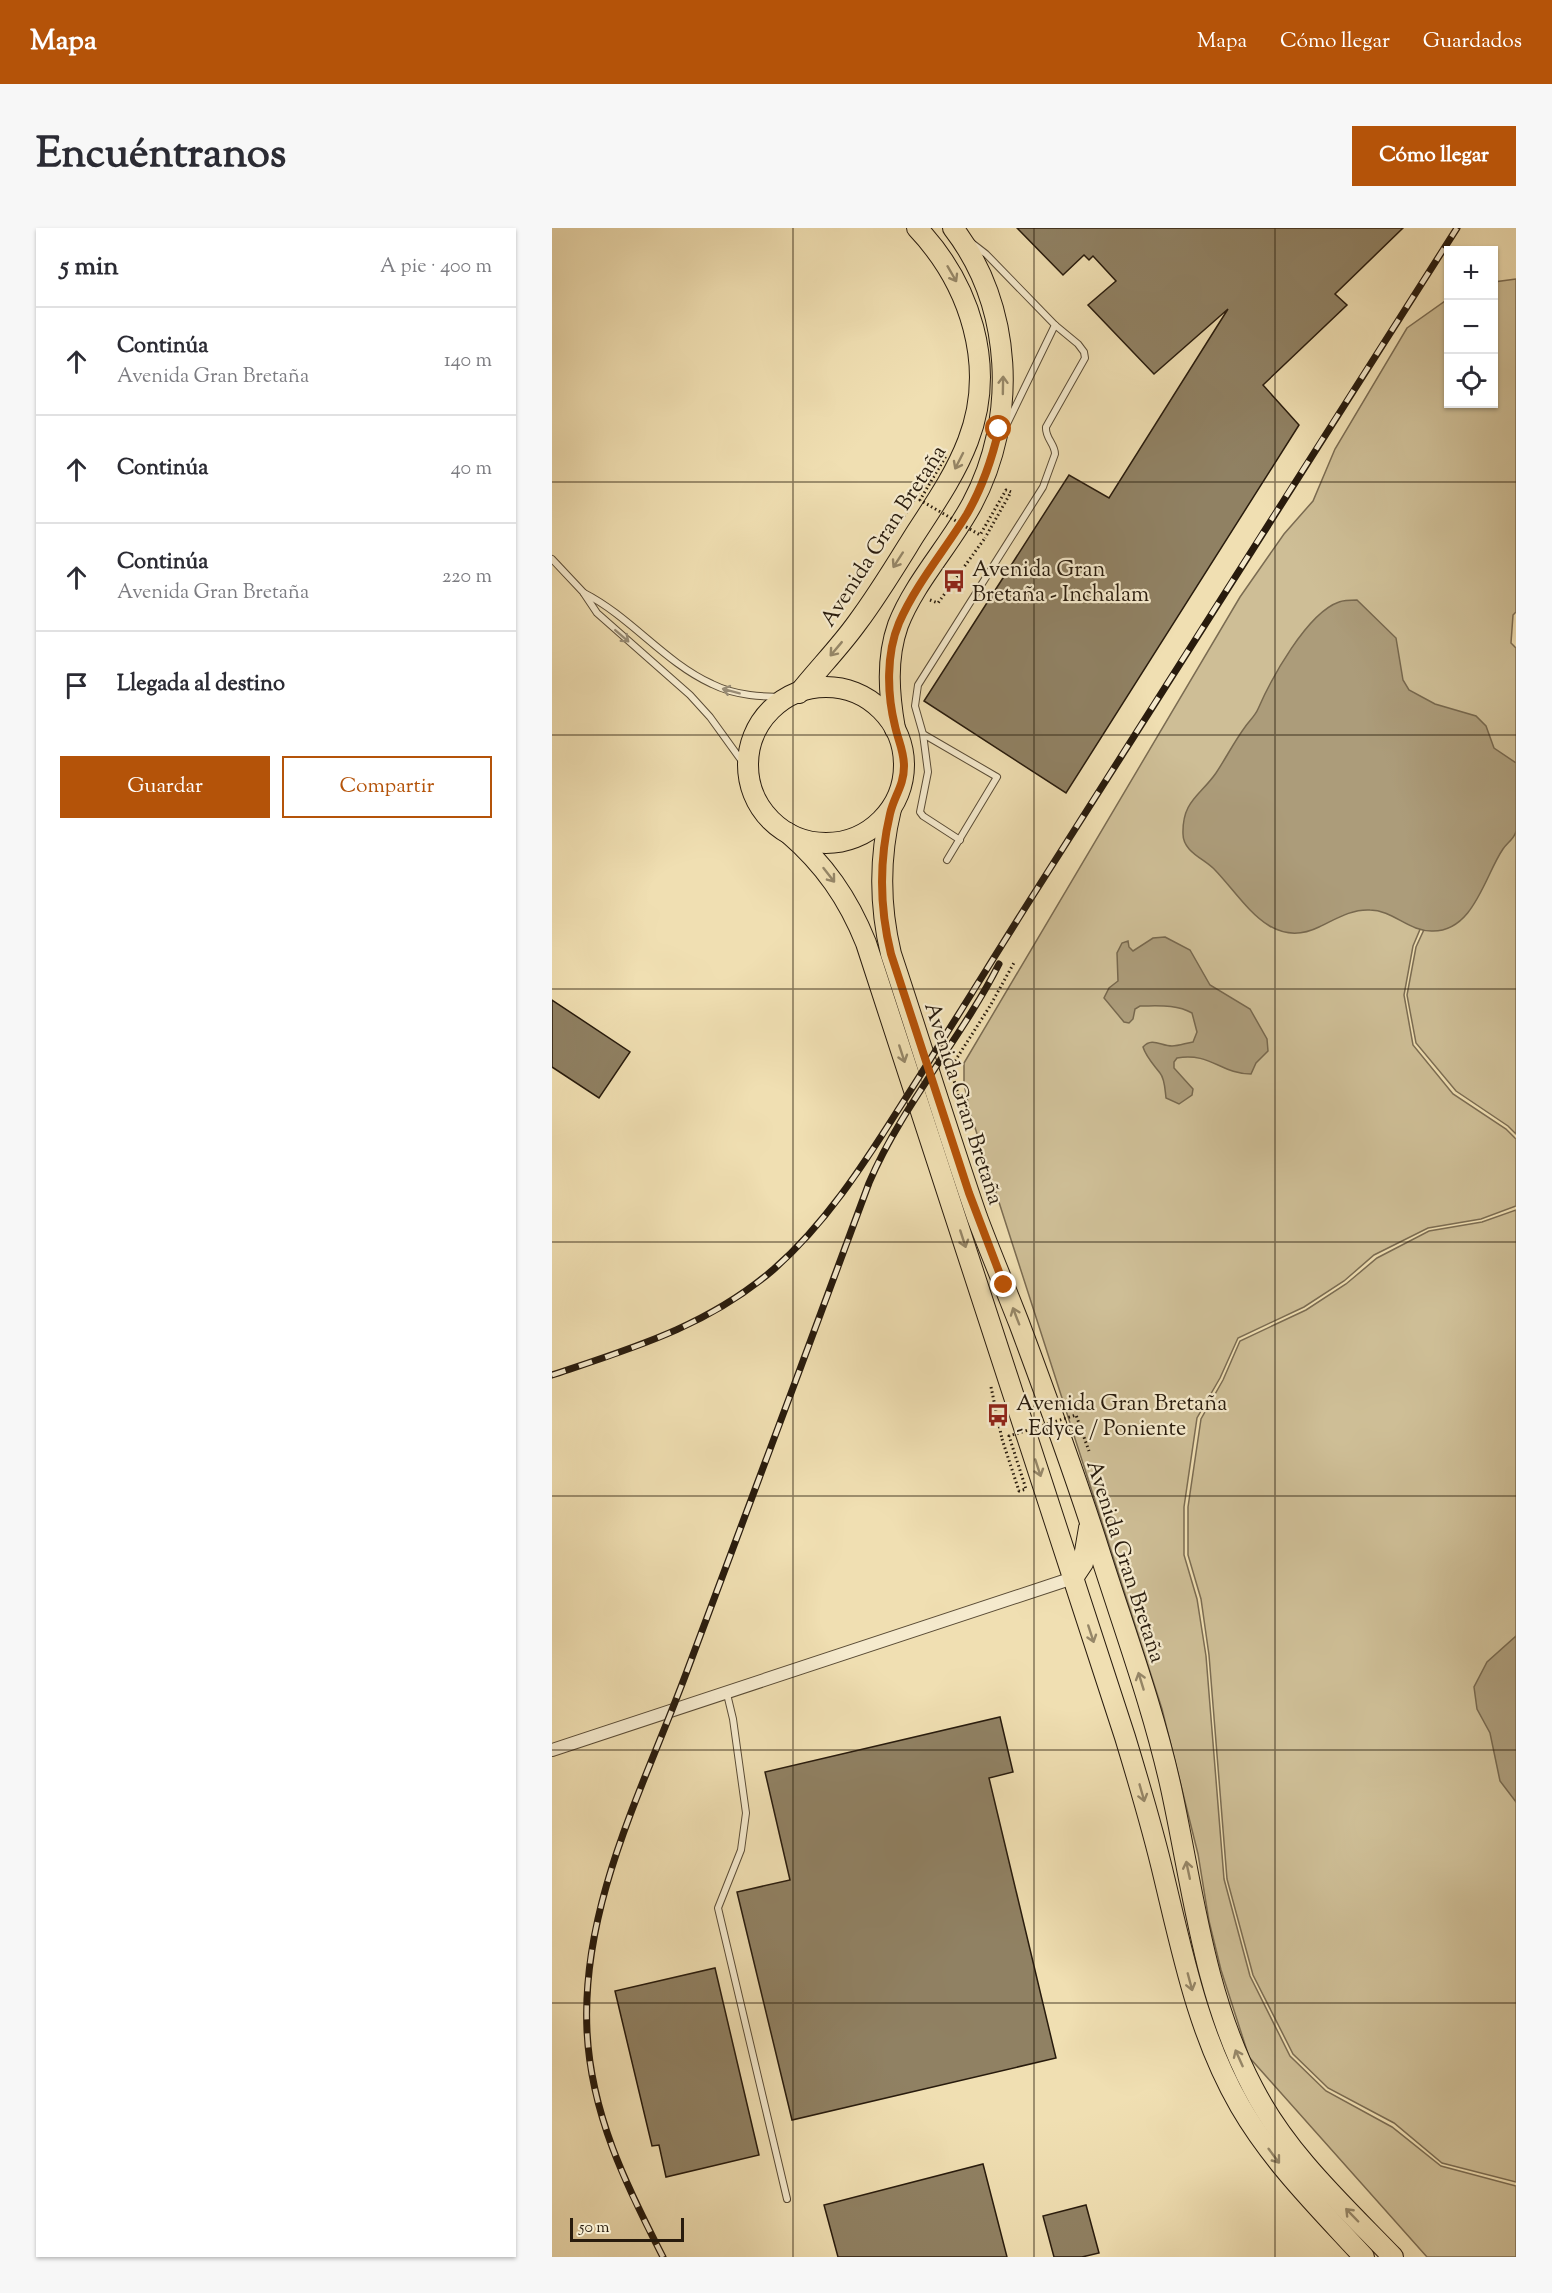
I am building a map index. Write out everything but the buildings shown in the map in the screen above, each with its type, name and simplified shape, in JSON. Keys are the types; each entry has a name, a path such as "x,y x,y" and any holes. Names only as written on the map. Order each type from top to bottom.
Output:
{"main road":[{"name":"Avenida Gran Bretaña","path":"794,695 844,640 871,604 956,469 974,422 978,406 980,371 976,335 971,317 961,290 945,262 917,228"},
{"path":"895,729 882,711 854,693 832,688 794,695 771,710 758,728 750,749 748,771 753,793 764,812 788,833 818,842 839,842 868,831 891,809 899,792 904,774 902,747 895,729 890,698 892,649 898,625 915,594 974,502 994,449 1003,389 998,327 986,288 973,259 955,230"},
{"name":"Avenida Gran Bretaña","path":"891,809 882,866 884,922 891,954 978,1219 1051,1409 1088,1516 1163,1756 1205,1959 1228,2033 1252,2087 1284,2138 1310,2170 1393,2257"},
{"name":"Avenida Gran Bretaña","path":"788,833 819,863 837,885 853,912 866,943 1137,1775 1194,1995 1215,2056 1240,2106 1271,2152 1364,2257"},
{"path":"1073,1578 1080,1569 1085,1556 1089,1530 1088,1516"}],"street":[{"path":"552,1750 1073,1578"}],"lane":[{"path":"955,230 986,254 1055,325 1081,348 1085,358 1046,427 1047,436 1055,449 1053,463 1043,487 918,685 915,706 928,772 920,812 960,840"},
{"path":"994,449 1055,325"},
{"path":"552,559 583,592 606,622 690,695 710,717 748,771"},
{"path":"583,592 604,603 669,656 711,684 750,695 794,695"},
{"path":"922,734 997,777 947,860"},
{"path":"727,1694 733,1719 746,1813 741,1850 718,1908 787,2199"}],"path":[{"path":"915,594 938,603 985,538 1011,492 1006,490 980,535 920,500 946,456 942,453 916,497"},
{"path":"951,1137 956,1127 960,1107 952,1074 955,1061 1015,961"},
{"path":"1002,1439 1019,1491 1026,1489 1009,1436 1076,1414 1089,1451"}],"shaded area":[{"path":"1516,279 1516,612 1513,615 1511,643 1516,648 1516,805 1430,906 1413,946 1404,995 1413,1045 1453,1094 1506,1129 1516,1139 1516,1206 1481,1219 1428,1228 1374,1255 1344,1281 1304,1307 1238,1338 1220,1378 1197,1418 1184,1507 1184,1555 1197,1599 1206,1656 1224,1879 1250,1976 1290,2056 1326,2091 1392,2127 1441,2166 1516,2186 1516,2257 1427,2257 1249,2057 1221,1970 1209,1921 1198,1854 1162,1709 970,1112 964,1084 964,1063 1240,597 1284,534 1313,501 1335,449 1407,328 1444,302 1444,408 1498,408 1498,281"},
{"path":"1357,600 1396,638 1403,680 1409,690 1435,704 1476,716 1486,726 1494,748 1516,763 1515,834 1503,849 1477,900 1459,922 1447,929 1424,930 1386,913 1363,910 1302,933 1286,932 1260,919 1215,870 1190,850 1184,840 1183,823 1189,806 1216,773 1255,714 1291,648 1315,619 1327,609 1341,601"},
{"path":"1516,817 1516,1134 1508,1126 1456,1091 1416,1043 1407,995 1416,947 1434,908"},
{"path":"1165,937 1190,950 1210,985 1250,1009 1267,1039 1268,1051 1256,1063 1251,1074 1231,1071 1198,1058 1177,1058 1174,1068 1193,1089 1192,1095 1179,1104 1166,1098 1162,1075 1148,1058 1143,1047 1150,1043 1177,1046 1193,1042 1197,1032 1192,1013 1173,1007 1140,1006 1135,1009 1133,1019 1129,1023 1124,1022 1104,998 1109,988 1118,981 1117,953 1122,943 1128,941 1133,951 1153,938"},
{"path":"1516,1210 1516,2182 1442,2163 1394,2123 1328,2088 1293,2054 1253,1975 1227,1879 1209,1655 1201,1599 1188,1555 1188,1507 1201,1419 1223,1380 1240,1341 1306,1310 1346,1284 1377,1258 1429,1231 1482,1222"},
{"path":"1516,1636 1516,1802 1500,1781 1490,1733 1477,1709 1474,1687 1487,1662"}],"railway":[{"path":"552,1375 640,1345 723,1306 774,1269 826,1214 884,1131 1457,228"},
{"path":"663,2257 636,2203 613,2148 595,2091 590,2062 587,2031 588,1984 594,1937 605,1892 635,1802 687,1671 869,1183 897,1127 984,992 999,964"}],"place":[{"name":"Avenida Gran Bretaña - Inchalam","path":"954,581"},
{"name":"Avenida Gran Bretaña - Edyce / Poniente","path":"998,1415"}],"route":[{"path":"999,429 988,468 974,502 909,603 894,638 890,698 895,729 902,747 904,774 886,830 881,886 884,922 891,954 969,1193 1004,1285"}]}
